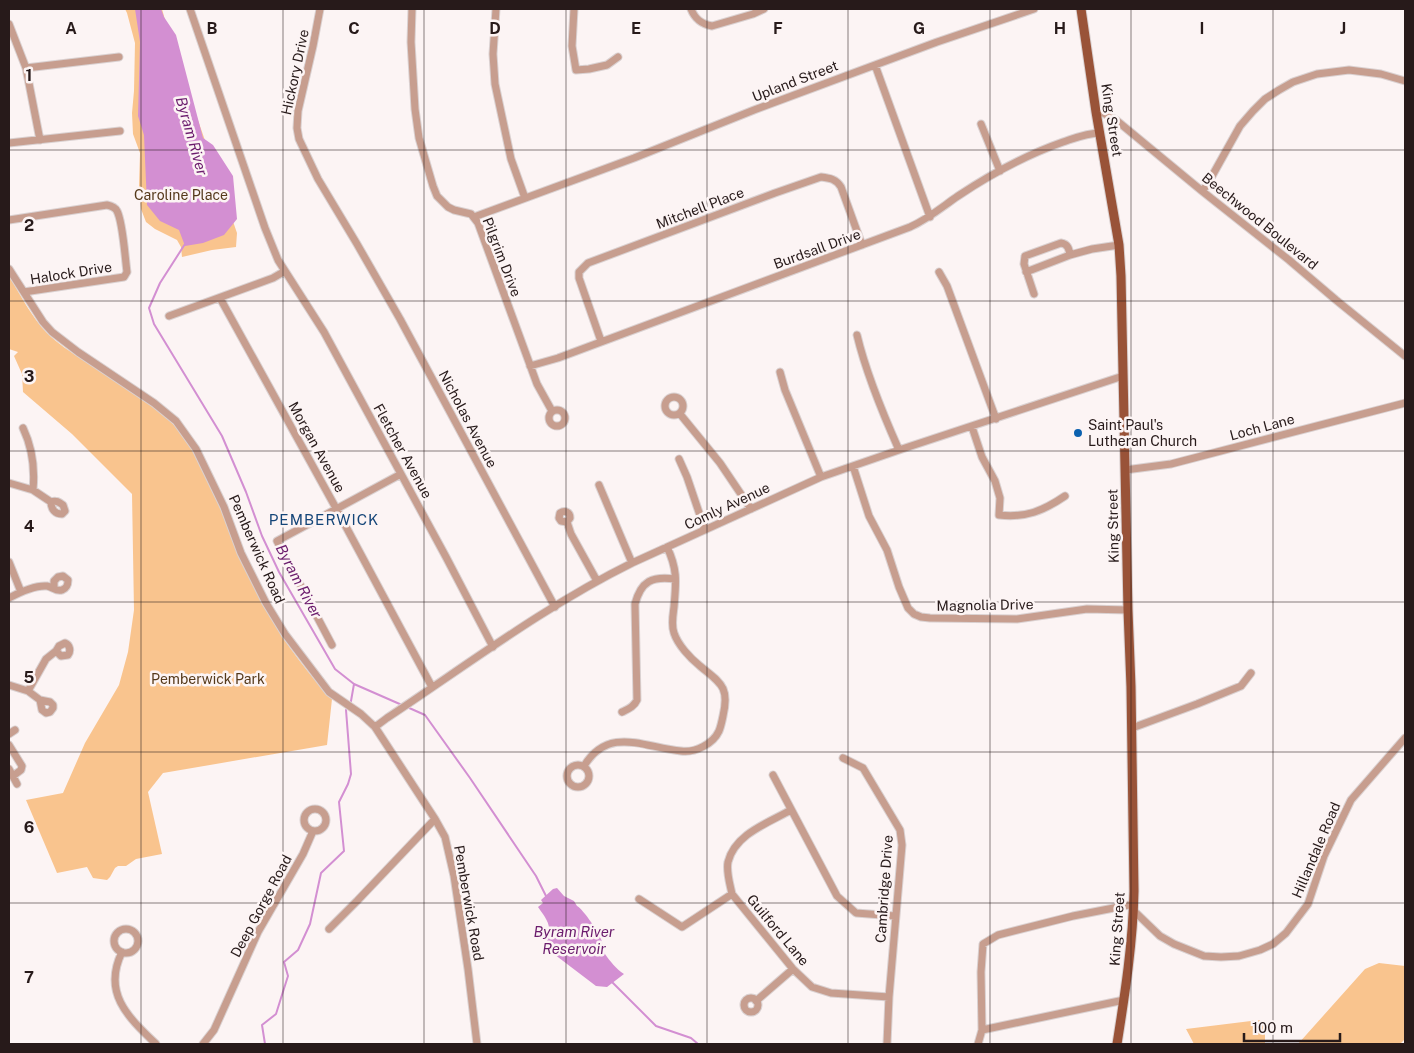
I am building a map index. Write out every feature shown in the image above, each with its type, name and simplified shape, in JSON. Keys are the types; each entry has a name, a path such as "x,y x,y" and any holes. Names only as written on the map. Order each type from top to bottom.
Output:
{"main road":[{"name":"King Street","path":"1081,9 1096,112 1119,245 1121,276 1132,728 1134,908 1117,1044"}],"street":[{"path":"169,316 273,278 285,271 278,260 265,228 190,9"},
{"name":"Hickory Drive","path":"320,9 298,111 297,128 318,180 357,244"},
{"name":"Pilgrim Drive","path":"412,9 411,42 415,109 419,138 430,177 437,196 442,202 454,210 471,214 478,223 537,384 552,411"},
{"path":"496,9 493,47 496,84 511,159 525,198"},
{"path":"574,9 572,46 576,70 607,65 618,57"},
{"path":"691,9 696,19 705,25 712,26 764,9"},
{"name":"Upland Street","path":"474,217 875,65 1034,9"},
{"path":"9,24 26,68 40,140"},
{"path":"26,68 119,58"},
{"path":"875,65 930,217"},
{"path":"1202,191 1240,126 1253,110 1279,90 1294,82 1317,74 1349,70 1381,74 1405,81"},
{"name":"Beechwood Boulevard","path":"1096,112 1103,113 1116,120 1405,356"},
{"path":"981,124 1000,171"},
{"path":"9,143 120,131"},
{"name":"Burdsall Drive","path":"530,366 558,358 910,227 930,217 956,197 1000,171 1045,148 1100,132"},
{"name":"Mitchell Place","path":"600,341 579,278 579,272 588,263 775,193 821,177 837,182 841,187 862,245"},
{"name":"Halock Drive","path":"9,220 107,206 115,208 119,218 127,272 124,277 24,292"},
{"path":"1034,294 1023,260 1026,256 1061,243 1069,249 1070,255"},
{"name":"Nicholas Avenue","path":"357,244 400,319 555,607"},
{"path":"1026,272 1070,255 1119,245"},
{"name":"Pemberwick Road","path":"9,269 43,322 57,337 154,403 176,421 196,449 224,508 241,553 271,612 285,634 329,692 361,714 375,727 435,819 445,836 454,876 477,1044"},
{"name":"Fletcher Avenue","path":"285,271 324,332 493,647"},
{"path":"939,272 947,286 996,419"},
{"name":"Morgan Avenue","path":"220,298 432,687"},
{"path":"857,335 861,352 890,432 899,450"},
{"path":"780,372 784,390 821,477"},
{"name":"Comly Avenue","path":"375,727 432,687 555,607 597,581 632,563 821,477 1123,376"},
{"name":"Loch Lane","path":"1125,470 1171,464 1405,403"},
{"path":"680,414 720,463 751,509"},
{"path":"972,427 982,457 995,482 1000,498 1000,515 1021,516 1036,512 1052,505 1065,496"},
{"path":"22,428 27,437 32,459 34,490"},
{"path":"679,459 705,530"},
{"name":"Magnolia Drive","path":"853,466 869,516 886,550 908,608 914,614 930,618 1018,619 1088,609 1128,610"},
{"path":"332,645 277,541 401,474"},
{"path":"9,483 34,490 51,502"},
{"path":"599,485 632,563"},
{"path":"567,522 571,534 597,581"},
{"path":"584,766 593,753 611,743 639,742 686,752 702,747 714,738 719,731 725,708 722,686 711,674 699,666 682,647 674,632 672,624 675,579 673,561 667,547"},
{"path":"9,563 21,592"},
{"path":"622,712 636,704 638,696 635,604 638,592 647,582 663,578 675,579"},
{"path":"9,598 32,588 48,586 54,588"},
{"path":"28,691 46,659 56,652"},
{"path":"1132,728 1240,686 1251,673"},
{"path":"9,685 28,691 40,700"},
{"name":"Hillandale Road","path":"1134,908 1160,936 1204,956 1239,956 1273,944 1286,933 1308,904 1324,856 1351,800 1405,738"},
{"path":"9,746 22,766 21,770 11,773 17,784"},
{"name":"Cambridge Drive","path":"843,758 863,768 900,830 902,846 886,1044"},
{"path":"773,775 837,896 856,913 895,916"},
{"name":"Guilford Lane","path":"791,810 747,834 735,846 728,863 732,894 793,969 812,986 831,993 889,997"},
{"path":"329,929 435,819"},
{"name":"Deep Gorge Road","path":"203,1044 214,1030 258,932 303,854 313,831"},
{"path":"639,899 682,928 732,894"},
{"path":"978,1044 982,1030 981,972 984,944 998,935 1073,916 1134,908"},
{"path":"122,952 115,977 121,1005 126,1014 156,1044"},
{"path":"756,1001 793,969"},
{"path":"982,1030 1124,1000"}],"green space":[{"name":"Caroline Place","path":"125,9 162,9 173,48 237,233 236,247 182,257 181,247 177,240 155,229 146,222 141,209 139,186 140,153 133,134 135,43"},
{"name":"Pemberwick Park","path":"9,276 31,313 51,337 153,407 183,435 201,465 243,564 272,620 300,661 332,699 327,745 163,773 148,792 162,854 136,859 126,866 118,866 107,880 93,878 87,867 57,873 26,800 63,793 85,743 119,685 128,652 134,610 132,494 72,434 23,392 22,374 14,356 18,352 9,349"},
{"path":"1379,963 1405,966 1405,1039 1400,1044 1298,1044 1365,969"},
{"path":"1259,1020 1265,1024 1265,1044 1194,1044 1186,1029"}],"water":[{"name":"Caroline Place","path":"135,9 161,9 176,35 203,138 213,145 233,176 237,219 224,235 203,243 185,246 179,230 160,221 147,205 144,135 138,116 140,42"},
{"name":"Byram River Reservoir","path":"557,888 580,908 601,939 605,954 624,974 607,987 596,986 546,948 549,927 538,907 543,903 541,900 553,889"}],"waterway":[{"name":"Byram River","path":"185,244 160,283 149,308 154,324 222,436 262,536 279,572 335,669 354,684 402,705"},
{"path":"351,701 354,684"},
{"name":"Byram River","path":"407,707 425,715 536,876 546,896"},
{"path":"265,1044 262,1025 276,1014 288,976 284,962 298,950 310,924 321,873 344,851 339,802 351,774 346,710"},
{"name":"Byram River","path":"611,981 656,1026 691,1038 698,1044"}],"place":[{"name":"Saint Paul's Lutheran Church","path":"1078,433"}],"district":[{"name":"PEMBERWICK","path":"324,519"}]}
